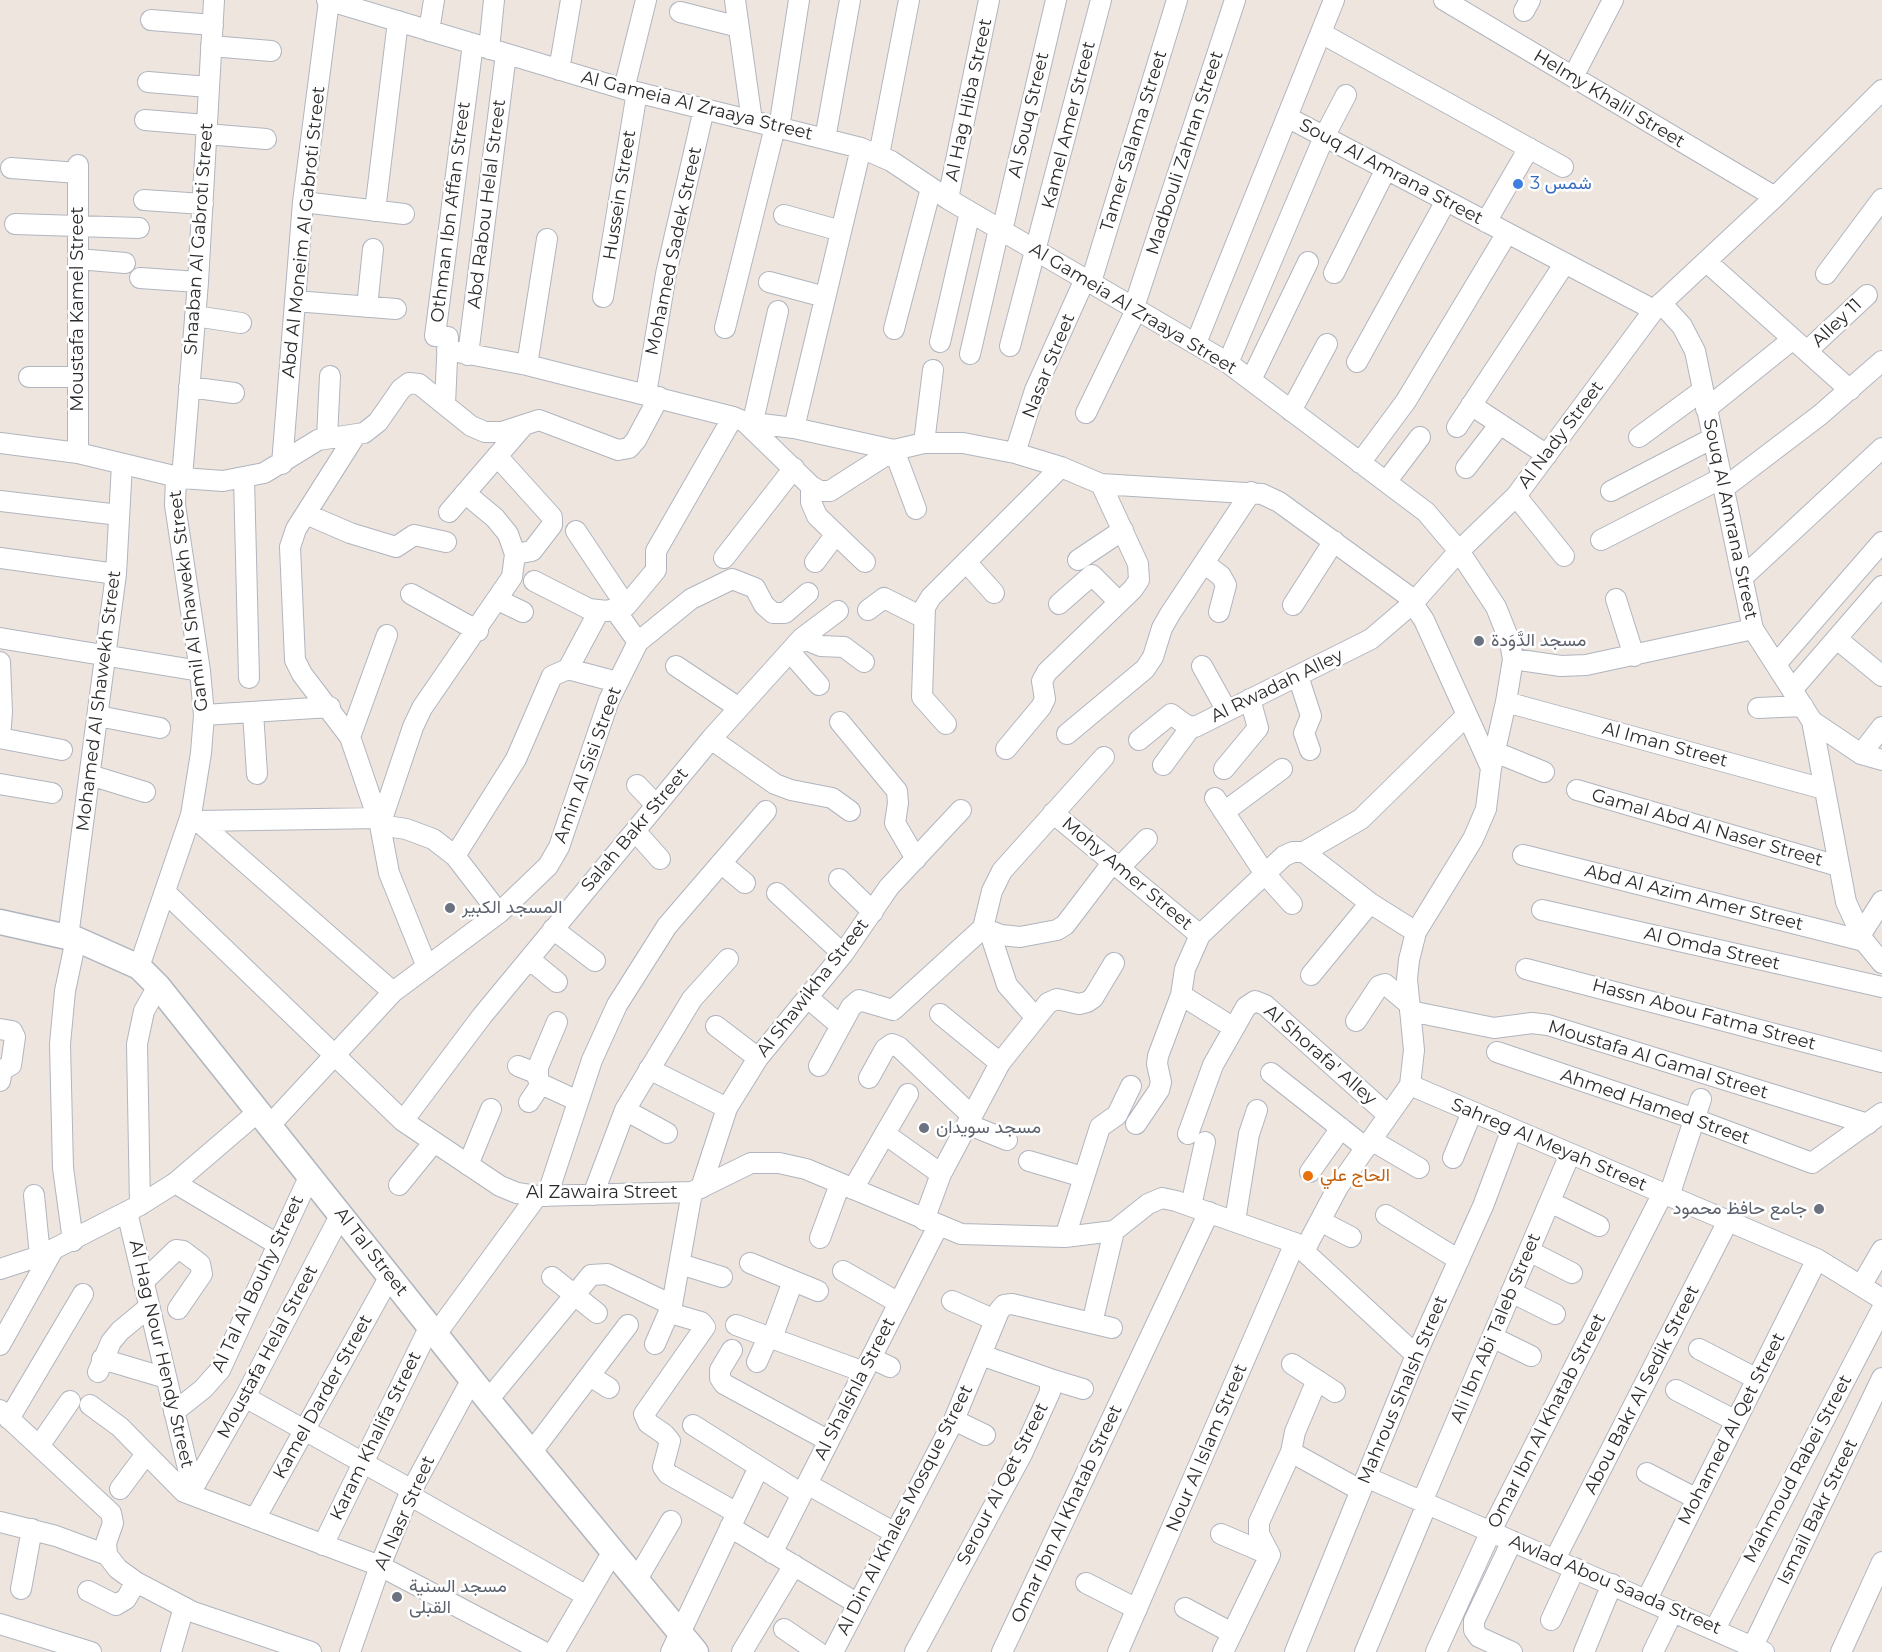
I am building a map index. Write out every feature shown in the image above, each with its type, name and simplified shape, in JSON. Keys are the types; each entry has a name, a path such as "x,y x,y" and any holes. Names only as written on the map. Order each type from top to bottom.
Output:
{"street":[{"name":"Shaaban Al Gabroti Street","path":"179,477 198,282 214,0"},
{"name":"Al Gameia Al Zraaya Street","path":"328,0 368,6 398,21 630,91 870,152 1228,363 1426,512 1459,551 1496,607 1510,642 1513,659 1486,809 1480,826 1416,932 1408,960 1414,1050 1410,1085"},
{"name":"Abd Al Moneim Al Gabroti Street","path":"282,464 303,202 328,0"},
{"path":"429,31 434,0"},
{"path":"489,49 494,0"},
{"path":"559,70 572,0"},
{"name":"Hussein Street","path":"603,297 630,91 646,0"},
{"path":"735,0 752,121"},
{"path":"725,328 777,127 800,0"},
{"path":"825,139 850,0"},
{"path":"794,428 841,231 870,152 909,0"},
{"name":"Al Hag Hiba Street","path":"948,199 989,0"},
{"name":"Al Souq Street","path":"970,354 1056,0"},
{"name":"Kamel Amer Street","path":"1010,346 1101,0"},
{"name":"Tamer Salama Street","path":"1088,281 1177,0"},
{"name":"Madbouli Zahran Street","path":"1086,413 1135,307 1235,0"},
{"path":"1196,343 1334,0"},
{"name":"Helmy Khalil Street","path":"1444,0 1775,197"},
{"path":"1573,77 1613,0"},
{"path":"680,12 739,27"},
{"path":"151,20 213,25"},
{"path":"375,211 398,21"},
{"path":"1321,33 1563,167"},
{"path":"211,46 271,51"},
{"name":"Othman Ibn Affan Street","path":"444,404 448,337 435,336 489,49"},
{"name":"Abd Rabou Helal Street","path":"468,355 489,49"},
{"path":"148,82 208,87"},
{"name":"Al Nady Street","path":"1413,603 1459,551 1516,496 1658,307 1775,197 1882,90"},
{"path":"1228,363 1324,137 1346,95"},
{"name":"Mohamed Sadek Street","path":"526,423 546,422 618,450 628,448 636,440 652,396 666,274 704,109"},
{"name":"Souq Al Amrana Street","path":"1287,117 1564,263 1658,307 1682,326 1695,351 1754,629 1802,706 1861,754 1882,760"},
{"path":"145,120 266,139"},
{"path":"1486,222 1529,148"},
{"name":"Moustafa Kamel Street","path":"11,168 78,169 78,453"},
{"path":"1334,273 1386,169"},
{"path":"894,329 931,188"},
{"path":"1826,274 1882,198"},
{"path":"144,200 203,204"},
{"path":"1357,362 1446,201"},
{"path":"303,202 404,214"},
{"path":"940,342 970,212"},
{"path":"784,215 841,231"},
{"path":"15,224 139,228"},
{"path":"1360,463 1406,401 1507,233"},
{"path":"527,365 547,238"},
{"path":"367,307 373,249"},
{"path":"78,259 125,263"},
{"path":"1251,380 1308,262"},
{"path":"1707,262 1851,390"},
{"path":"1457,428 1564,263"},
{"path":"140,278 198,282"},
{"name":"Nasar Street","path":"1015,453 1035,390 1088,281"},
{"path":"769,282 825,297"},
{"name":"Alley 11","path":"1639,437 1800,345 1867,295"},
{"path":"295,301 396,309"},
{"path":"455,856 516,759 552,675 568,669 614,609 656,570 656,551 744,420 778,311"},
{"path":"195,316 241,323"},
{"path":"1291,411 1327,344"},
{"path":"447,350 527,365 744,420 794,428 894,450"},
{"path":"1600,540 1723,483 1851,390 1882,361"},
{"path":"924,443 933,370"},
{"path":"327,437 330,376"},
{"path":"29,377 78,377"},
{"path":"0,443 78,453 179,477 223,481 264,473 282,464 304,446 327,437 355,436 372,429 401,389 409,383 419,384 471,426 485,432 502,432 526,423"},
{"path":"189,387 234,393"},
{"path":"1471,405 1547,455"},
{"path":"744,420 811,486 820,491 831,491 894,450 924,443 963,443 1015,453 1061,467 1101,484 1251,492 1279,502 1397,586 1413,603 1428,627 1467,714 1493,760 1544,772"},
{"path":"449,513 526,423"},
{"path":"1466,468 1500,424"},
{"path":"355,436 296,529 290,546 295,653 303,674 330,707 350,737 379,821 389,873 427,967"},
{"path":"1386,482 1420,437"},
{"path":"1611,490 1713,438"},
{"path":"1743,577 1882,448"},
{"path":"894,450 916,509"},
{"path":"496,456 550,514 553,521 532,551 515,554"},
{"name":"Mohamed Al Shawekh Street","path":"73,1241 63,1168 60,1044 90,775 116,574 122,464"},
{"path":"946,724 922,697 925,607 931,597 1061,467"},
{"path":"724,558 794,468"},
{"name":"Gamil Al Shawekh Street","path":"139,967 165,891 195,818 201,753 204,715 200,671 175,505 179,477"},
{"path":"244,478 249,678"},
{"path":"1006,749 1041,707 1045,699 1042,681 1047,672 1136,585 1140,575 1138,564 1101,484"},
{"path":"811,486 811,502 817,516 865,562"},
{"path":"1067,734 1145,669 1153,657 1162,628 1251,492"},
{"path":"379,821 413,726 433,691 478,631 512,578 515,554 508,534 465,493"},
{"path":"1516,496 1564,556"},
{"path":"0,501 119,514"},
{"path":"306,513 350,533 396,547 414,535 446,542"},
{"path":"1078,560 1122,530"},
{"path":"576,531 614,609 638,642"},
{"path":"815,562 836,534"},
{"path":"1293,605 1334,541"},
{"path":"1776,664 1882,542"},
{"path":"0,558 116,574"},
{"path":"966,562 994,593"},
{"path":"1204,563 1221,576 1226,585 1219,612"},
{"path":"1059,604 1092,575 1119,602"},
{"name":"Amin Al Sisi Street","path":"0,1269 47,1253 134,1208 175,1183 265,1118 334,1056 393,992 499,913 548,866 559,847 609,700 638,642 691,599 732,579 755,588 764,605 773,613 785,613 808,593"},
{"path":"534,581 579,605 614,609"},
{"path":"1882,586 1837,639 1802,706 1824,789 1846,902 1863,938 1882,963"},
{"path":"411,594 478,631"},
{"path":"868,610 884,598 924,618"},
{"path":"1616,599 1634,656"},
{"path":"498,600 523,612"},
{"name":"Al Rwadah Alley","path":"1139,740 1171,714 1191,727 1371,639 1413,603"},
{"name":"Salah Bakr Street","path":"403,1121 553,929 711,739 796,645 838,611"},
{"path":"1513,659 1570,665 1634,656 1754,629"},
{"path":"350,737 387,635"},
{"path":"0,638 200,671"},
{"path":"1837,639 1882,676"},
{"path":"819,685 796,645 844,647 864,662"},
{"path":"0,662 0,738 62,750"},
{"path":"676,666 739,708"},
{"path":"1202,666 1227,711"},
{"path":"568,669 617,682"},
{"path":"1298,675 1311,716 1304,733 1310,750"},
{"path":"1224,769 1258,728 1250,699"},
{"name":"Al Iman Street","path":"1506,702 1824,789"},
{"path":"1758,708 1802,706"},
{"path":"204,715 330,707"},
{"path":"253,712 257,774"},
{"path":"1136,1124 1159,1090 1161,1082 1157,1064 1158,1056 1181,995 1185,969 1200,935 1284,856 1293,852 1304,852 1360,819 1467,714"},
{"path":"98,716 160,728"},
{"path":"840,722 897,791 895,823 916,859"},
{"path":"1163,765 1191,727"},
{"path":"1861,754 1882,727"},
{"path":"711,739 775,784 791,790 832,798 850,812"},
{"path":"1035,1018 1007,985 986,929 992,891 1002,871 1104,757"},
{"path":"1282,769 1219,805 1265,874 1292,904"},
{"path":"90,775 145,792"},
{"path":"0,784 52,793"},
{"path":"637,785 656,805"},
{"name":"Gamal Abd Al Naser Street","path":"1577,790 1838,866"},
{"name":"Al Shawikha Street","path":"655,1344 671,1309 696,1190 727,1108 758,1058 843,954 889,887 961,810"},
{"name":"Karam Khalifa Street","path":"323,1545 433,1330 542,1196 592,1060 617,1005 667,926 766,811"},
{"name":"Mohy Amer Street","path":"1053,813 1200,935"},
{"path":"195,818 379,821 406,829 433,839 455,856 499,913"},
{"path":"195,818 393,992"},
{"path":"635,831 660,859"},
{"path":"986,929 1001,935 1020,937 1057,930 1065,925 1116,865 1147,839"},
{"path":"1304,852 1371,903 1416,932"},
{"name":"Abd Al Azim Amer Street","path":"1523,855 1863,938"},
{"path":"721,863 745,883"},
{"path":"839,879 873,912"},
{"name":"Al Zawaira Street","path":"165,891 403,1121 500,1186 517,1193 542,1196 696,1190 751,1163 779,1162 806,1169 961,1234 1065,1237 1114,1231"},
{"path":"777,893 843,954"},
{"path":"1863,938 1882,901"},
{"path":"1311,975 1371,903"},
{"name":"Al Omda Street","path":"1542,910 1882,987"},
{"name":"Al Tal Street","path":"0,922 72,938 139,967 158,986 471,1379 636,1581 675,1642 696,1652"},
{"path":"553,929 595,961"},
{"path":"819,1066 851,1006 859,1000 893,1010 986,929"},
{"path":"529,959 557,982"},
{"path":"593,1195 625,1110 692,999 728,959"},
{"name":"Al Shalshla Street","path":"772,1552 899,1303 931,1223 941,1174 1000,1064 1047,1003 1057,999 1079,1005 1093,998 1114,963"},
{"name":"Hassn Abou Fatma Street","path":"1526,969 1882,1062"},
{"name":"Moustafa Al Gamal Street","path":"1356,1022 1379,986 1385,984 1410,1007 1494,1028 1532,1023 1548,1025 1875,1118"},
{"name":"Al Hag Nour Hendy Street","path":"158,986 144,1011 137,1044 134,1208 143,1282 194,1492"},
{"path":"1181,995 1234,1028"},
{"path":"808,998 841,1026"},
{"name":"Al Shorafa' Alley","path":"1196,1138 1214,1065 1246,1007 1255,1001 1265,1005 1388,1116"},
{"path":"940,1014 1000,1064"},
{"path":"529,1102 539,1079 538,1068 557,1022"},
{"path":"716,1026 758,1058"},
{"path":"0,1081 2,1071 11,1065 8,1033"},
{"path":"869,1078 885,1049 892,1044 899,1047 970,1120 1007,1140"},
{"name":"Ahmed Hamed Street","path":"1497,1052 1695,1119 1812,1163 1875,1118"},
{"path":"518,1066 578,1101"},
{"path":"649,1069 727,1108"},
{"path":"1271,1073 1341,1128 1419,1168"},
{"name":"Sahreg Al Meyah Street","path":"1410,1085 1817,1260 1882,1299"},
{"name":"Nour Al Islam Street","path":"1118,1652 1299,1247 1320,1221 1338,1187 1410,1085"},
{"path":"1065,1237 1101,1127 1117,1115 1131,1086"},
{"path":"820,1238 846,1187 885,1134 908,1094"},
{"name":"Omar Ibn Al Khatab Street","path":"1436,1652 1491,1531 1666,1195 1701,1099"},
{"path":"468,1165 491,1109"},
{"path":"625,1110 667,1132"},
{"path":"1235,1221 1249,1134 1257,1110"},
{"path":"1453,1158 1472,1112"},
{"path":"1310,1172 1341,1128"},
{"name":"Mahrous Shalsh Street","path":"1295,1652 1416,1355 1512,1129"},
{"path":"885,1134 941,1174"},
{"name":"Omar Ibn Al Khatab Street","path":"1002,1652 1200,1209 1196,1138"},
{"path":"399,1185 434,1142"},
{"name":"Ali Ibn Abi Taleb Street","path":"1365,1652 1492,1337 1570,1154"},
{"path":"1029,1161 1083,1177"},
{"name":"Al Tal Al Bouhy Street","path":"174,1412 203,1389 220,1370 310,1175"},
{"path":"175,1183 277,1244"},
{"path":"2,1339 47,1253 34,1195"},
{"path":"1092,1323 1114,1231 1148,1204 1162,1198 1235,1221 1299,1247 1416,1355"},
{"path":"1550,1202 1599,1226"},
{"name":"Moustafa Helal Street","path":"194,1492 341,1214"},
{"path":"1386,1215 1458,1260"},
{"path":"1320,1221 1351,1237"},
{"name":"Abou Bakr Al Sedik Street","path":"1555,1559 1728,1221"},
{"path":"143,1282 176,1250 183,1251 200,1264 202,1274 178,1309"},
{"path":"1861,1286 1882,1250"},
{"path":"1529,1251 1572,1273"},
{"name":"Mohamed Al Qet Street","path":"1647,1599 1817,1260"},
{"path":"750,1263 818,1291"},
{"path":"680,1264 722,1277"},
{"path":"843,1271 899,1303"},
{"path":"488,1400 591,1275 599,1273 701,1322 705,1327 644,1414 648,1424 664,1434 670,1441 663,1467 668,1474 734,1520 772,1552 858,1604"},
{"name":"Kamel Darder Street","path":"255,1519 390,1276"},
{"path":"552,1277 597,1313"},
{"path":"757,1362 770,1338 793,1281"},
{"path":"1511,1292 1555,1314"},
{"path":"83,1294 5,1414 111,1513 113,1523 106,1543 107,1555"},
{"path":"952,1301 995,1320 1004,1305 1012,1304 1112,1328"},
{"path":"149,1306 120,1331 100,1366 166,1378"},
{"name":"Mahmoud Rabei Street","path":"1715,1629 1882,1309"},
{"name":"Al Din Al Khales Mosque Street","path":"833,1652 954,1420 995,1320"},
{"path":"531,1453 628,1325"},
{"path":"736,1325 770,1338 867,1365 891,1367"},
{"path":"1492,1337 1532,1356"},
{"path":"1699,1348 1757,1379"},
{"path":"732,1350 720,1371 720,1378 724,1384 829,1441"},
{"name":"Serour Al Qet Street","path":"915,1652 1022,1454 1050,1392 1050,1379 981,1355"},
{"path":"1292,1364 1335,1392"},
{"path":"590,1376 609,1388"},
{"name":"Ismail Bakr Street","path":"1750,1648 1882,1378"},
{"name":"Al Nasr Street","path":"357,1650 380,1566 411,1492 471,1379"},
{"path":"1050,1379 1083,1389"},
{"path":"1270,1555 1259,1534 1259,1522 1291,1452 1295,1432 1317,1380"},
{"path":"1676,1390 1736,1421"},
{"path":"245,1397 363,1463 587,1596"},
{"path":"39,1446 70,1401"},
{"path":"90,1405 120,1427 175,1485 255,1519 380,1566 544,1652"},
{"path":"954,1420 985,1435"},
{"path":"693,1425 759,1467 895,1533"},
{"name":"Awlad Abou Saada Street","path":"1291,1452 1363,1484 1424,1503 1491,1531 1715,1629 1750,1648"},
{"path":"120,1489 146,1454"},
{"path":"675,1642 759,1467"},
{"path":"1647,1473 1697,1499"},
{"path":"636,1581 671,1521"},
{"path":"0,1522 32,1529 107,1555 118,1569 183,1607 311,1652"},
{"path":"21,1589 32,1529"},
{"path":"1221,1534 1270,1555"},
{"path":"1508,1651 1479,1637 1474,1630 1474,1621 1512,1541"},
{"path":"554,1652 612,1553"},
{"path":"1185,1608 1229,1646 1270,1555"},
{"path":"1840,1652 1882,1562"},
{"path":"742,1652 794,1565"},
{"path":"1551,1620 1575,1568"},
{"path":"88,1591 117,1605 126,1599 136,1581"},
{"path":"1086,1583 1137,1609"},
{"path":"1584,1652 1612,1584"},
{"path":"171,1652 183,1607"},
{"path":"1653,1652 1673,1611"},
{"path":"0,1624 59,1647 91,1652"},
{"path":"784,1629 818,1652"}],"place":[{"name":"شمس 3","path":"1518,184"},
{"name":"مسجد الدَّوَدة","path":"1479,641"},
{"name":"المسجد الكبير","path":"450,908"},
{"name":"مسجد سويدان","path":"924,1128"},
{"name":"الحاج علي","path":"1308,1176"},
{"name":"جامع حافظ محمود","path":"1819,1209"},
{"name":"مسجد السنية القبلى","path":"397,1597"}]}
